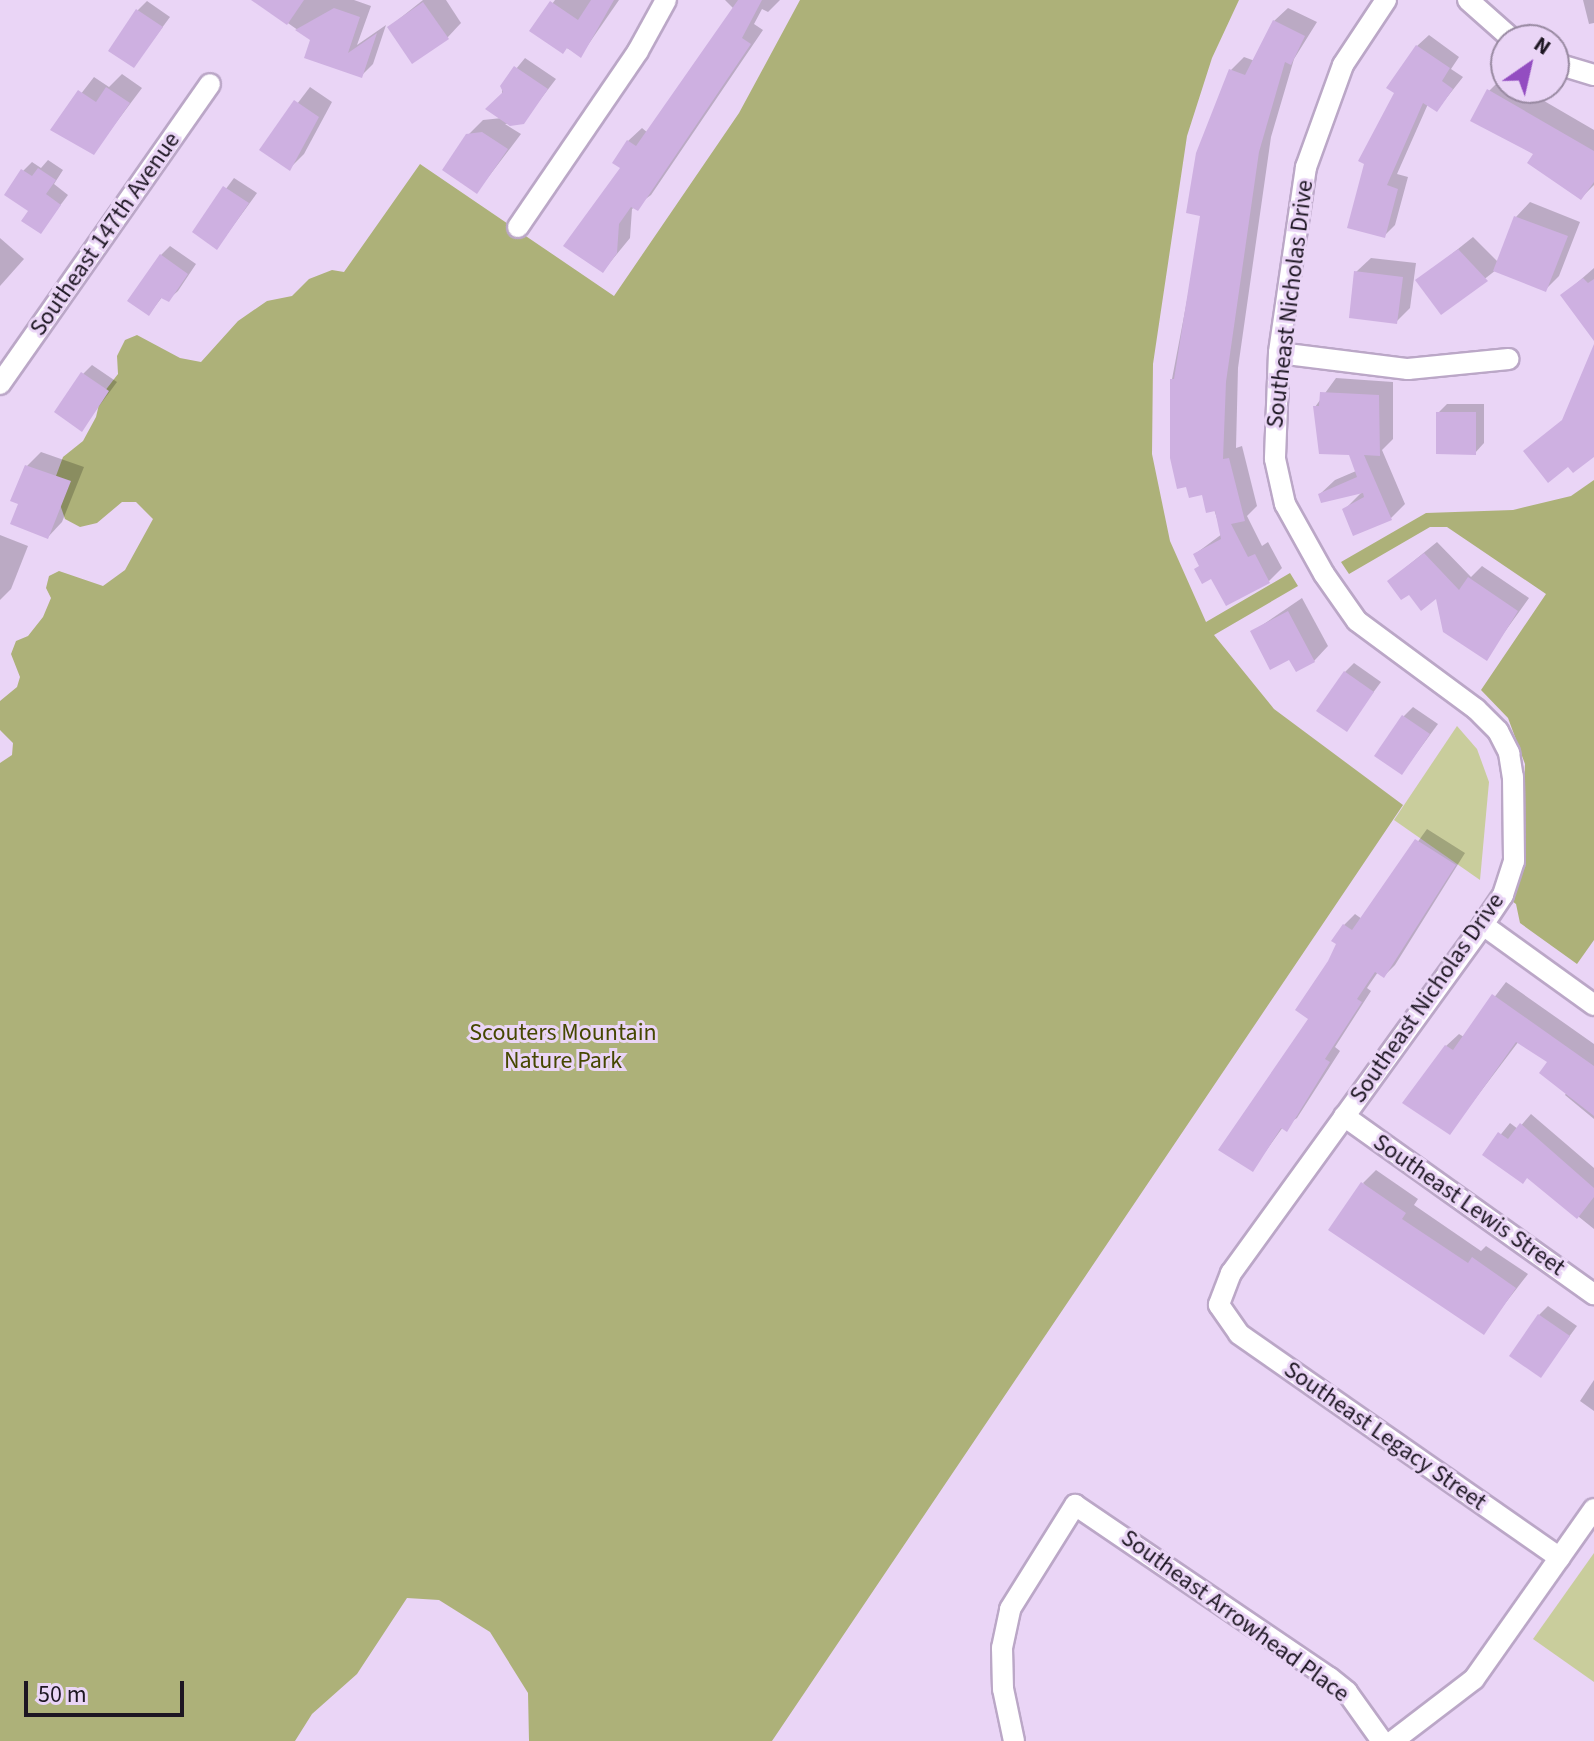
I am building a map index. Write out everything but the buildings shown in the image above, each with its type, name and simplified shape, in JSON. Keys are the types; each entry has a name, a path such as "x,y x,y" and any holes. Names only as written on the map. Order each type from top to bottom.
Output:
{"street":[{"path":"518,227 638,51 666,0"},
{"name":"Southeast Nicholas Drive","path":"1219,1305 1231,1273 1503,895 1514,861 1509,753 1476,709 1357,621 1324,574 1285,504 1275,459 1279,353 1306,167 1343,65 1386,0"},
{"path":"1468,0 1495,24"},
{"path":"1570,68 1594,75"},
{"name":"Southeast 147th Avenue","path":"0,384 210,84"},
{"path":"1279,353 1408,369 1509,359"},
{"path":"1483,925 1594,1005"},
{"name":"Southeast Lewis Street","path":"1344,1116 1594,1294"},
{"name":"Southeast Legacy Street","path":"1219,1305 1239,1334 1560,1558"},
{"name":"Southeast Arrowhead Place","path":"1014,1741 1003,1689 1002,1648 1010,1609 1075,1505 1330,1678 1347,1692 1382,1741"},
{"path":"1393,1741 1474,1679 1594,1509"}],"green space":[{"name":"Scouters Mountain Nature Park","path":"800,0 1239,0 1212,58 1187,136 1153,364 1152,454 1170,541 1206,622 1290,573 1298,586 1214,635 1274,709 1403,805 772,1741 529,1741 528,1693 490,1632 439,1600 407,1598 357,1674 312,1714 295,1741 0,1741 0,763 12,755 13,743 0,730 0,701 17,687 20,677 11,654 16,641 28,636 43,617 51,598 46,588 49,576 59,571 103,586 125,570 153,519 136,502 122,502 97,523 80,527 65,519 53,484 63,457 83,441 96,417 101,396 118,374 117,356 125,340 137,335 180,358 201,362 238,321 267,301 292,296 309,279 332,270 344,272 420,164 614,296 739,113"},
{"path":"1594,480 1594,940 1577,964 1520,923 1516,904 1509,899 1521,861 1525,764 1508,718 1481,690 1546,594 1447,527 1430,527 1349,574 1341,562 1426,513 1513,510 1571,496"},
{"path":"1457,726 1477,749 1489,782 1480,880 1394,820"},
{"path":"1594,1553 1594,1682 1533,1639"}]}
